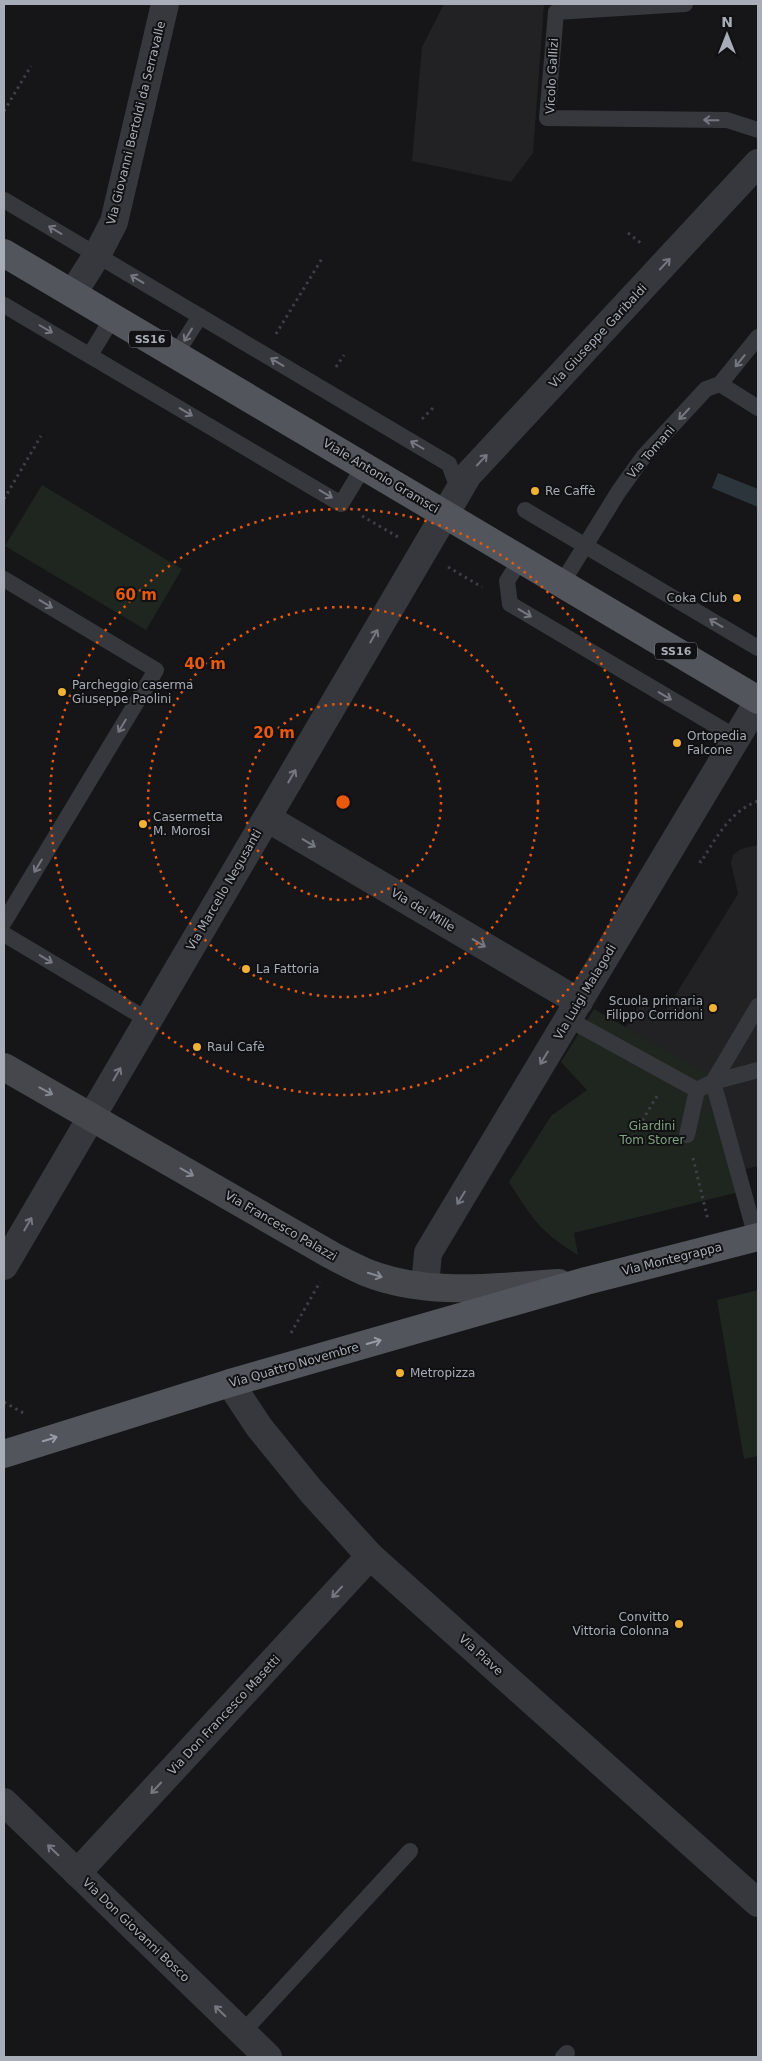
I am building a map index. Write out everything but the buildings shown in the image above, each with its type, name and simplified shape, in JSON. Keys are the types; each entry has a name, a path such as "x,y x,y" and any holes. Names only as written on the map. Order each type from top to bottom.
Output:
{"main road":[{"name":"Viale Antonio Gramsci","path":"4,252 364,466 452,502 521,559 758,701"},
{"name":"Via Montegrappa","path":"586,1281 757,1237"},
{"name":"Via Quattro Novembre","path":"4,1454 230,1383 586,1281"}],"street":[{"name":"Via Giovanni Bertoldi da Serravalle","path":"73,294 97,255 114,222 165,4"},
{"name":"Via Giuseppe Garibaldi","path":"452,502 468,475 758,163"},
{"name":"Via Marcello Negusanti","path":"4,1266 452,502"},
{"name":"Via Luigi Malagodi","path":"425,1286 428,1253 758,701"},
{"name":"Via dei Mille","path":"267,818 574,1010"},
{"name":"Via Francesco Palazzi","path":"4,1067 331,1255 366,1272 425,1286 476,1288 586,1281"},
{"name":"Via Piave","path":"230,1383 265,1434 311,1491 370,1556 758,1903"},
{"name":"Via Don Francesco Masetti","path":"77,1873 370,1556"},
{"name":"Via Don Giovanni Bosco","path":"4,1802 268,2057"}],"lane":[{"name":"Vicolo Gallizi","path":"684,4 556,12 547,118 727,120 758,130"},
{"path":"4,200 449,464 452,502"},
{"path":"4,305 341,504 364,466"},
{"path":"176,354 200,316"},
{"path":"90,355 112,317"},
{"name":"Via Tomani","path":"562,583 619,491 644,456 706,389 720,384 758,337"},
{"path":"720,384 758,408"},
{"path":"526,510 758,648"},
{"path":"521,559 507,581 510,604 737,738"},
{"path":"4,579 156,670 4,922"},
{"path":"4,934 148,1020"},
{"path":"757,1237 713,1082 758,1006"},
{"path":"574,1010 669,1076 697,1090"},
{"path":"697,1090 713,1082 758,1070"},
{"path":"687,1135 697,1090"},
{"path":"242,2033 410,1851"}],"path":[{"path":"4,111 31,66"},
{"path":"628,233 648,250"},
{"path":"265,354 323,257"},
{"path":"4,499 41,436"},
{"path":"341,504 395,536"},
{"path":"702,862 722,827 749,804 758,801"},
{"path":"669,1076 633,1136 645,1144 687,1135 716,1248"},
{"path":"293,1340 291,1333 322,1280"},
{"path":"4,1402 28,1416"}],"shaded area":[{"path":"444,4 544,4 533,153 511,182 412,161 422,47"},
{"path":"718,473 758,489 758,507 712,488"},
{"name":"Scuola primaria Filippo Corridoni","path":"758,845 758,1166 742,1170 626,1027 641,1002 663,1015 738,894 731,863 733,855 741,849"}],"green space":[{"path":"42,485 182,569 146,630 5,546"},
{"name":"Giardini Tom Storer","path":"594,1009 721,1082 747,1190 574,1233 578,1255 554,1239 538,1223 509,1182 551,1116 587,1090 561,1062"},
{"path":"758,1290 758,1456 744,1459 717,1300"}],"place":[{"name":"Re Caffè","path":"535,491"},
{"name":"Coka Club","path":"737,598"},
{"name":"Parcheggio caserma Giuseppe Paolini","path":"62,692"},
{"name":"Ortopedia Falcone","path":"677,743"},
{"name":"Casermetta M. Morosi","path":"143,824"},
{"name":"La Fattoria","path":"246,969"},
{"name":"Scuola primaria Filippo Corridoni","path":"713,1008"},
{"name":"Raul Cafè","path":"197,1047"},
{"name":"Metropizza","path":"400,1373"},
{"name":"Convitto Vittoria Colonna","path":"679,1624"}]}
